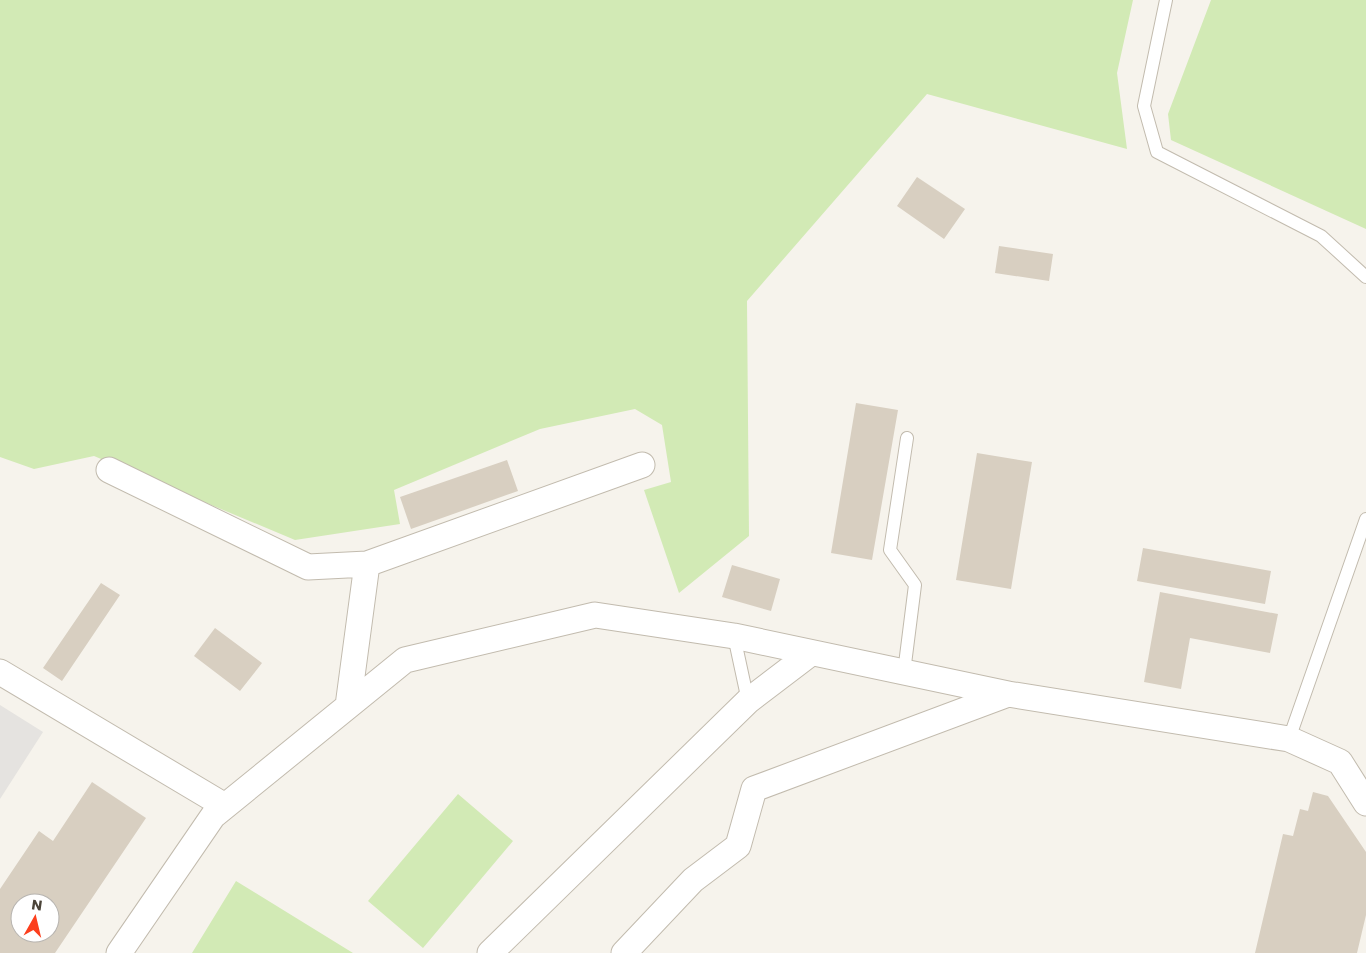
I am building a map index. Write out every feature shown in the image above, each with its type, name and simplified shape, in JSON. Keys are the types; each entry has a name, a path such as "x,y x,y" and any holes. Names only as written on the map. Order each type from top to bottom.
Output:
{"street":[{"path":"109,470 308,567 367,564 642,465"},
{"path":"348,706 367,564"},
{"path":"119,953 213,816 405,660 595,615 734,636 1008,694 1289,739 1340,762 1366,803"},
{"path":"490,953 748,701 811,652"},
{"path":"0,672 225,806"},
{"path":"624,953 693,880 738,846 754,789 1008,694"}],"lane":[{"path":"1166,0 1144,106 1157,152 1321,236 1366,277"},
{"path":"904,672 915,585 890,550 907,438"},
{"path":"1289,739 1366,519"},
{"path":"734,636 748,701"}],"green space":[{"path":"0,0 1133,0 1117,73 1127,149 927,94 747,301 749,536 679,593 644,490 671,482 662,425 635,409 540,429 394,490 400,524 295,540 94,456 34,469 0,457"},
{"path":"1211,0 1366,0 1366,229 1171,140 1168,114"},
{"path":"458,794 513,841 423,948 368,901"},
{"path":"236,881 353,953 192,953"}],"shaded area":[{"path":"0,705 43,732 0,799"}],"building":[{"path":"917,177 965,209 944,239 897,206"},
{"path":"999,246 1053,254 1049,281 995,273"},
{"path":"856,403 898,410 872,560 831,553"},
{"path":"977,453 1032,462 1011,589 956,580"},
{"path":"507,460 518,491 411,529 400,497"},
{"path":"1143,548 1271,571 1265,604 1137,581"},
{"path":"732,565 780,579 771,611 722,597"},
{"path":"101,583 120,595 62,681 43,668"},
{"path":"1160,592 1278,614 1270,653 1190,638 1181,689 1144,682"},
{"path":"215,628 262,663 240,691 194,656"},
{"path":"92,782 146,818 55,953 0,953 0,889 39,831 53,841"},
{"path":"1313,792 1328,796 1366,852 1366,915 1357,953 1255,953 1283,834 1293,836 1300,809 1308,811"}]}
